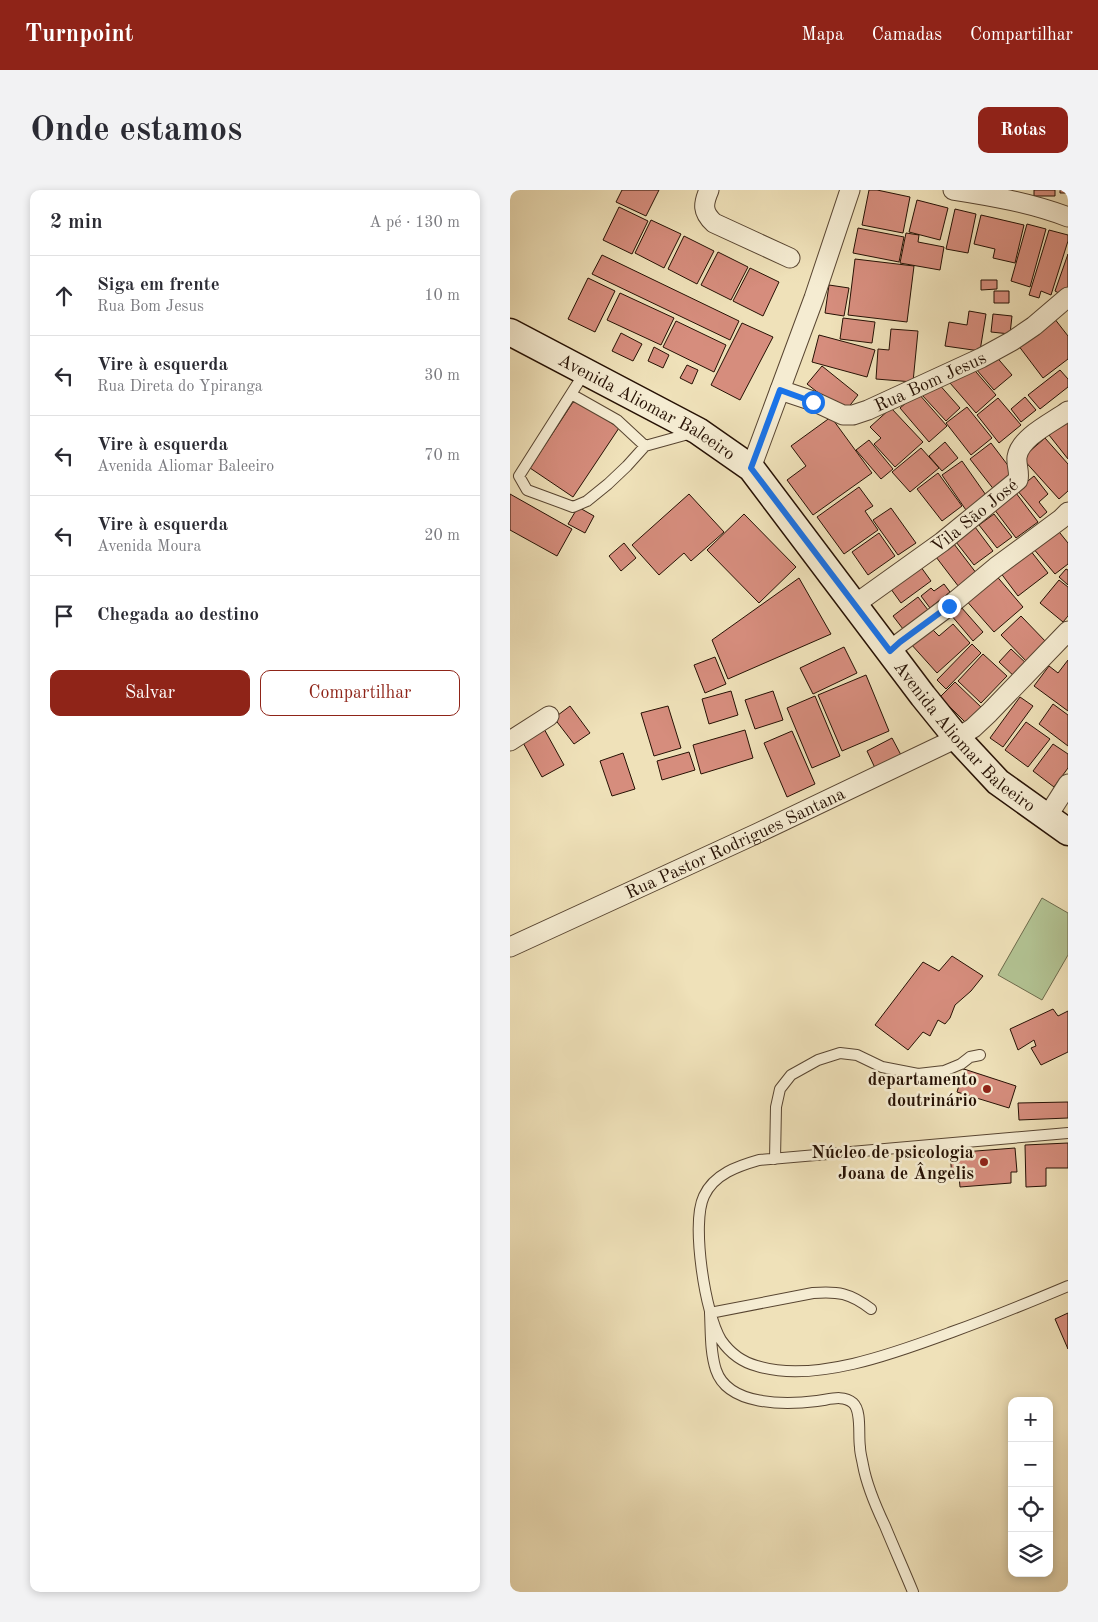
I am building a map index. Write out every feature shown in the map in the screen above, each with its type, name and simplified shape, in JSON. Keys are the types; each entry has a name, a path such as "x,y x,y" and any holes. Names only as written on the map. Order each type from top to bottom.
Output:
{"main road":[{"name":"Avenida Aliomar Baleeiro","path":"510,332 578,383 698,431 751,468 923,696 957,738 998,782 1068,832"}],"street":[{"path":"710,190 705,200 704,208 707,217 714,223 790,258"},
{"path":"751,468 814,298 850,190"},
{"path":"953,190 1009,199 1068,217"},
{"name":"Rua Bom Jesus","path":"780,390 842,415 853,415 868,410 981,358 1012,341 1034,326 1068,297"},
{"name":"Vila São José","path":"854,605 942,542 1018,480 1020,473 1017,466 1017,456 1021,446 1068,411"},
{"path":"890,651 1068,512"},
{"name":"Rua Pastor Rodrigues Santana","path":"510,946 758,833 957,738 990,714 1068,631"},
{"path":"510,741 549,716"},
{"path":"1047,817 1068,784"}],"lane":[{"path":"645,446 578,383 519,476 527,490 573,507 587,501 608,484 645,446 698,431"},
{"path":"775,1159 776,1107 780,1089 791,1075 818,1060 840,1053 857,1055 882,1067 918,1074 944,1071 961,1064 970,1057 980,1055"},
{"path":"1068,1133 759,1160 736,1167 717,1179 704,1194 700,1208 699,1226 704,1288 710,1313 721,1340 734,1356 756,1366 782,1372 809,1371 842,1366 892,1352 989,1318 1068,1286"},
{"path":"710,1313 813,1293 829,1292 844,1294 858,1299 871,1309"},
{"path":"710,1313 712,1349 717,1371 724,1385 737,1394 778,1402 816,1401 833,1398 846,1399 854,1403 858,1411 864,1472 873,1499 913,1592"}],"green space":[{"path":"1042,898 1068,913 1068,955 1042,1000 998,975"}],"building":[{"path":"622,190 659,190 646,216 616,202"},
{"path":"869,190 910,197 903,233 862,225"},
{"path":"1034,190 1055,190 1055,196 1034,196"},
{"path":"1060,190 1068,190 1068,193 1060,193"},
{"path":"917,200 948,208 940,240 909,232"},
{"path":"619,207 648,221 632,254 603,240"},
{"path":"955,209 976,214 968,253 946,249"},
{"path":"981,215 1024,225 1015,263 993,258 995,249 974,244"},
{"path":"651,220 681,234 664,268 635,253"},
{"path":"1027,224 1046,229 1030,287 1011,281"},
{"path":"858,228 904,237 899,262 853,253"},
{"path":"1049,230 1068,235 1068,241 1051,295 1041,291 1039,298 1029,295"},
{"path":"906,233 919,235 918,242 944,247 940,270 900,263"},
{"path":"684,236 714,251 697,284 668,269"},
{"path":"718,252 748,267 731,300 701,285"},
{"path":"1068,254 1068,290 1064,296 1055,291"},
{"path":"602,255 739,321 730,340 592,274"},
{"path":"855,259 914,266 907,322 848,315"},
{"path":"750,268 779,282 763,316 733,301"},
{"path":"588,278 615,291 595,332 568,319"},
{"path":"981,280 997,280 997,289 981,290"},
{"path":"829,285 849,288 844,316 825,313"},
{"path":"994,291 1009,291 1009,303 994,303"},
{"path":"620,293 674,318 661,345 607,320"},
{"path":"969,311 986,314 980,351 945,346 949,322 967,325"},
{"path":"993,314 1012,316 1010,334 991,332"},
{"path":"843,318 875,322 872,343 840,339"},
{"path":"1054,318 1068,336 1068,359 1043,378 1018,345"},
{"path":"676,321 726,345 714,372 663,347"},
{"path":"742,323 773,337 740,400 711,385"},
{"path":"891,329 918,331 913,382 876,379 878,349 889,350"},
{"path":"621,333 642,344 633,361 612,351"},
{"path":"819,335 875,350 867,377 812,362"},
{"path":"654,347 669,355 663,368 648,361"},
{"path":"994,354 1012,375 994,390 976,369"},
{"path":"687,365 698,370 692,384 680,378"},
{"path":"970,365 996,395 976,413 950,383"},
{"path":"822,366 858,395 844,413 807,384"},
{"path":"1060,370 1068,379 1068,387 1040,409 1028,395"},
{"path":"937,382 960,408 946,421 922,395"},
{"path":"918,393 947,426 929,442 900,408"},
{"path":"1025,397 1036,410 1021,422 1011,409"},
{"path":"998,398 1021,425 999,443 977,415"},
{"path":"575,399 619,428 573,497 530,468"},
{"path":"967,407 992,438 971,455 946,423"},
{"path":"891,408 923,442 895,467 874,444 881,438 870,427"},
{"path":"831,417 872,473 813,515 787,480 806,466 791,446"},
{"path":"1068,419 1068,459 1049,435"},
{"path":"1045,438 1068,464 1068,491 1059,499 1022,458"},
{"path":"869,440 893,469 881,479 856,450"},
{"path":"945,442 958,458 942,471 929,456"},
{"path":"991,443 1016,476 995,491 970,459"},
{"path":"921,448 939,468 910,492 892,472"},
{"path":"962,461 988,498 968,513 942,475"},
{"path":"938,473 962,506 942,521 917,489"},
{"path":"1034,476 1048,494 1039,502 1047,512 1040,518 1017,490"},
{"path":"859,487 873,506 865,511 878,530 844,554 817,517"},
{"path":"1016,493 1038,522 1016,538 994,509"},
{"path":"510,494 572,529 557,556 510,530"},
{"path":"689,494 724,532 691,561 684,553 659,575 632,545"},
{"path":"578,507 594,516 585,533 568,524"},
{"path":"891,508 916,543 898,555 873,520"},
{"path":"744,514 796,567 759,603 707,550"},
{"path":"994,514 1012,537 997,548 979,525"},
{"path":"975,527 993,551 974,565 956,542"},
{"path":"1056,528 1068,543 1068,564 1055,574 1032,547"},
{"path":"879,533 895,556 868,575 852,552"},
{"path":"624,543 636,558 621,571 609,556"},
{"path":"954,544 980,578 962,591 936,557"},
{"path":"1030,550 1048,573 1018,596 1000,572"},
{"path":"918,563 931,581 901,603 888,585"},
{"path":"1066,569 1068,570 1068,585 1059,577"},
{"path":"994,573 1023,607 994,632 964,598"},
{"path":"799,578 831,634 728,679 712,640"},
{"path":"1059,580 1068,587 1068,616 1063,622 1040,603"},
{"path":"944,584 950,592 930,608 921,596 931,588 934,591"},
{"path":"918,597 928,610 903,629 893,616"},
{"path":"961,607 983,632 973,641 951,615"},
{"path":"1021,616 1048,644 1028,663 1001,635"},
{"path":"953,624 970,643 937,673 910,643 929,626 939,636"},
{"path":"972,644 981,653 946,689 937,680"},
{"path":"844,647 857,673 813,694 800,668"},
{"path":"1011,649 1029,666 1017,679 999,662"},
{"path":"983,654 1007,676 981,703 958,681"},
{"path":"715,657 726,684 705,693 694,665"},
{"path":"1068,660 1068,711 1034,686 1049,666 1058,673"},
{"path":"866,675 889,731 842,751 818,695"},
{"path":"955,682 982,708 967,724 940,697"},
{"path":"731,691 738,715 709,724 702,699"},
{"path":"773,691 783,720 755,729 745,700"},
{"path":"815,696 840,756 812,768 787,708"},
{"path":"1020,697 1033,706 1003,747 990,738"},
{"path":"1053,704 1068,715 1068,746 1039,724"},
{"path":"570,706 590,733 574,744 554,718"},
{"path":"668,706 681,748 654,756 641,713"},
{"path":"1026,722 1050,739 1028,767 1005,750"},
{"path":"543,727 564,765 542,777 521,739"},
{"path":"745,730 753,758 701,774 693,745"},
{"path":"792,731 815,784 787,797 764,743"},
{"path":"892,738 901,755 875,768 867,751"},
{"path":"1053,744 1068,754 1068,768 1054,787 1033,771"},
{"path":"689,752 695,770 662,780 657,761"},
{"path":"623,753 635,789 612,796 600,761"},
{"path":"952,956 983,976 971,991 955,1005 950,1018 945,1024 938,1020 930,1036 923,1032 908,1050 875,1025 923,962 939,971"},
{"path":"1053,1009 1058,1016 1068,1011 1068,1052 1041,1065 1031,1048 1036,1046 1034,1040 1018,1050 1010,1029"},
{"name":"departamento doutrinário","path":"964,1069 1016,1086 1009,1108 957,1092"},
{"path":"1068,1102 1068,1118 1019,1120 1018,1103"},
{"path":"1068,1143 1068,1168 1046,1168 1046,1186 1026,1187 1025,1145"},
{"name":"Núcleo de psicologia Joana de Ângelis","path":"1015,1148 1017,1172 1011,1172 1011,1183 960,1187 959,1176 952,1177 950,1153"},
{"path":"1068,1313 1068,1349 1055,1319"}],"place":[{"name":"departamento doutrinário","path":"987,1089"},
{"name":"Núcleo de psicologia Joana de Ângelis","path":"984,1162"}],"route":[{"path":"813,402 780,390 751,468 890,651 949,606"}]}
